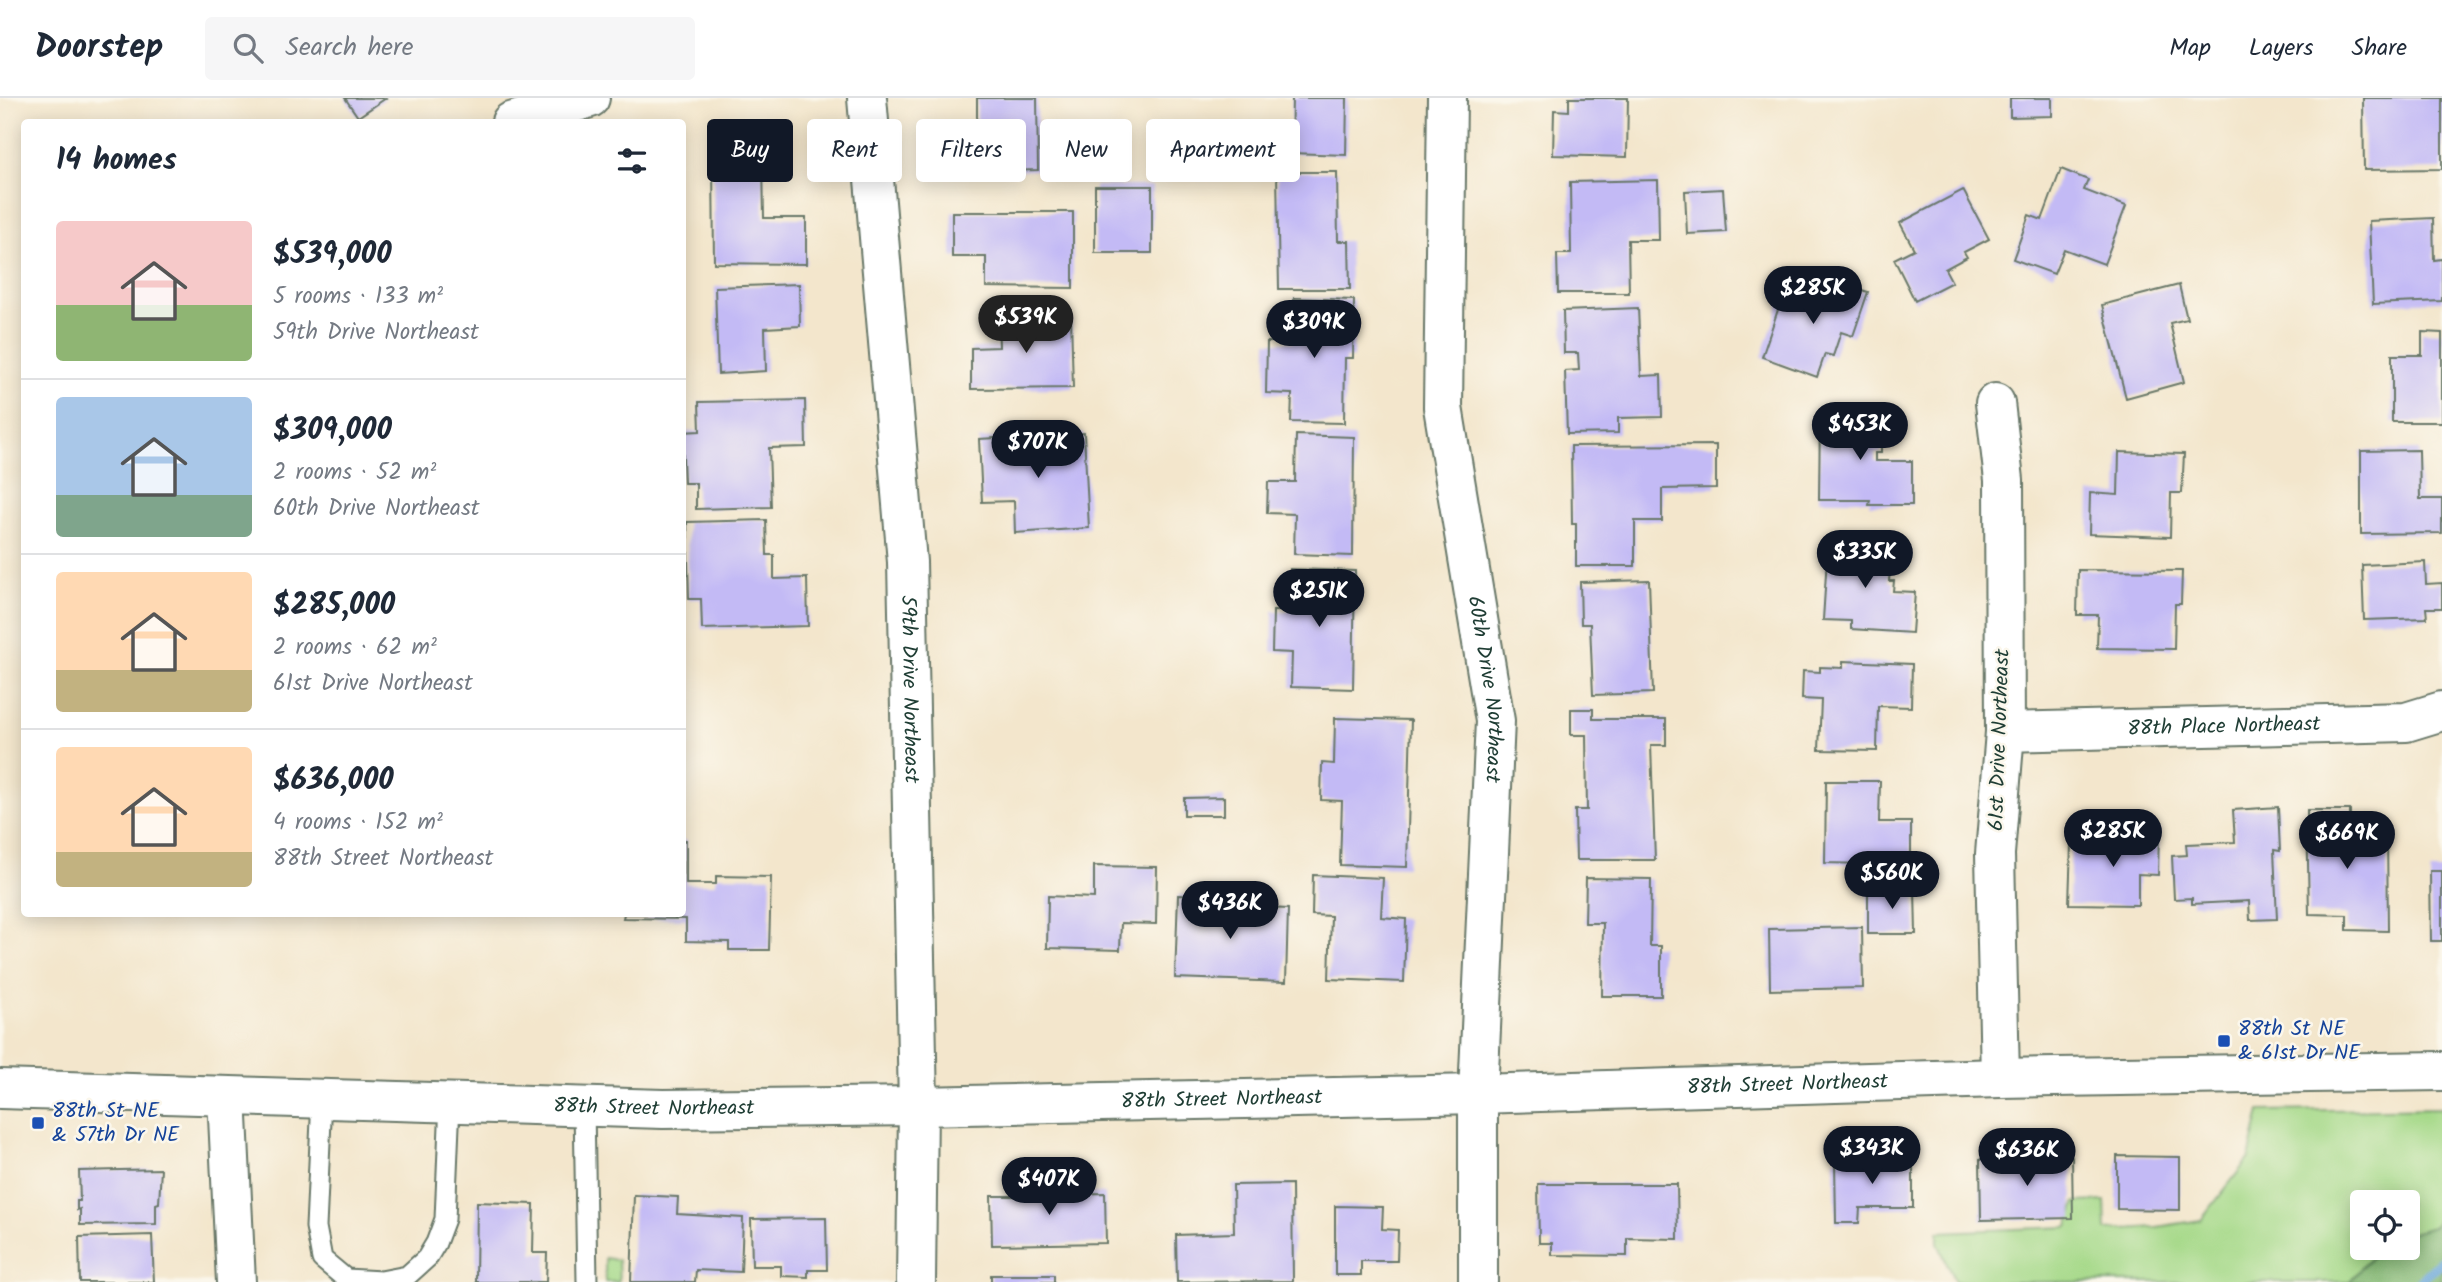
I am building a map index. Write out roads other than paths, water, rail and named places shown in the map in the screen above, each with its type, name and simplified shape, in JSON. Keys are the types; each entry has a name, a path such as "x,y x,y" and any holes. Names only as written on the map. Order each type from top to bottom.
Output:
{"street":[{"path":"521,119 590,98"},
{"name":"59th Drive Northeast","path":"867,98 907,562 918,1106 916,1282"},
{"name":"60th Drive Northeast","path":"1447,98 1443,407 1495,722 1478,1094 1478,1282"},
{"name":"61st Drive Northeast","path":"1995,403 2004,480 2005,732 1995,854 2000,1078"},
{"name":"88th Place Northeast","path":"2005,732 2437,720"},
{"name":"88th Street Northeast","path":"0,1089 663,1109 918,1106 1478,1094 2000,1078 2442,1071"},
{"path":"227,1096 236,1282"}],"lane":[{"path":"322,1099 316,1227 322,1259 346,1279 381,1281 407,1276 427,1258 436,1243 445,1219 450,1102"},
{"path":"584,1107 587,1282"}],"waterway":[{"path":"2419,1282 2442,1261"}],"place":[{"name":"88th St NE & 61st Dr NE","path":"2224,1041"},
{"name":"88th St NE & 57th Dr NE","path":"38,1123"}]}
